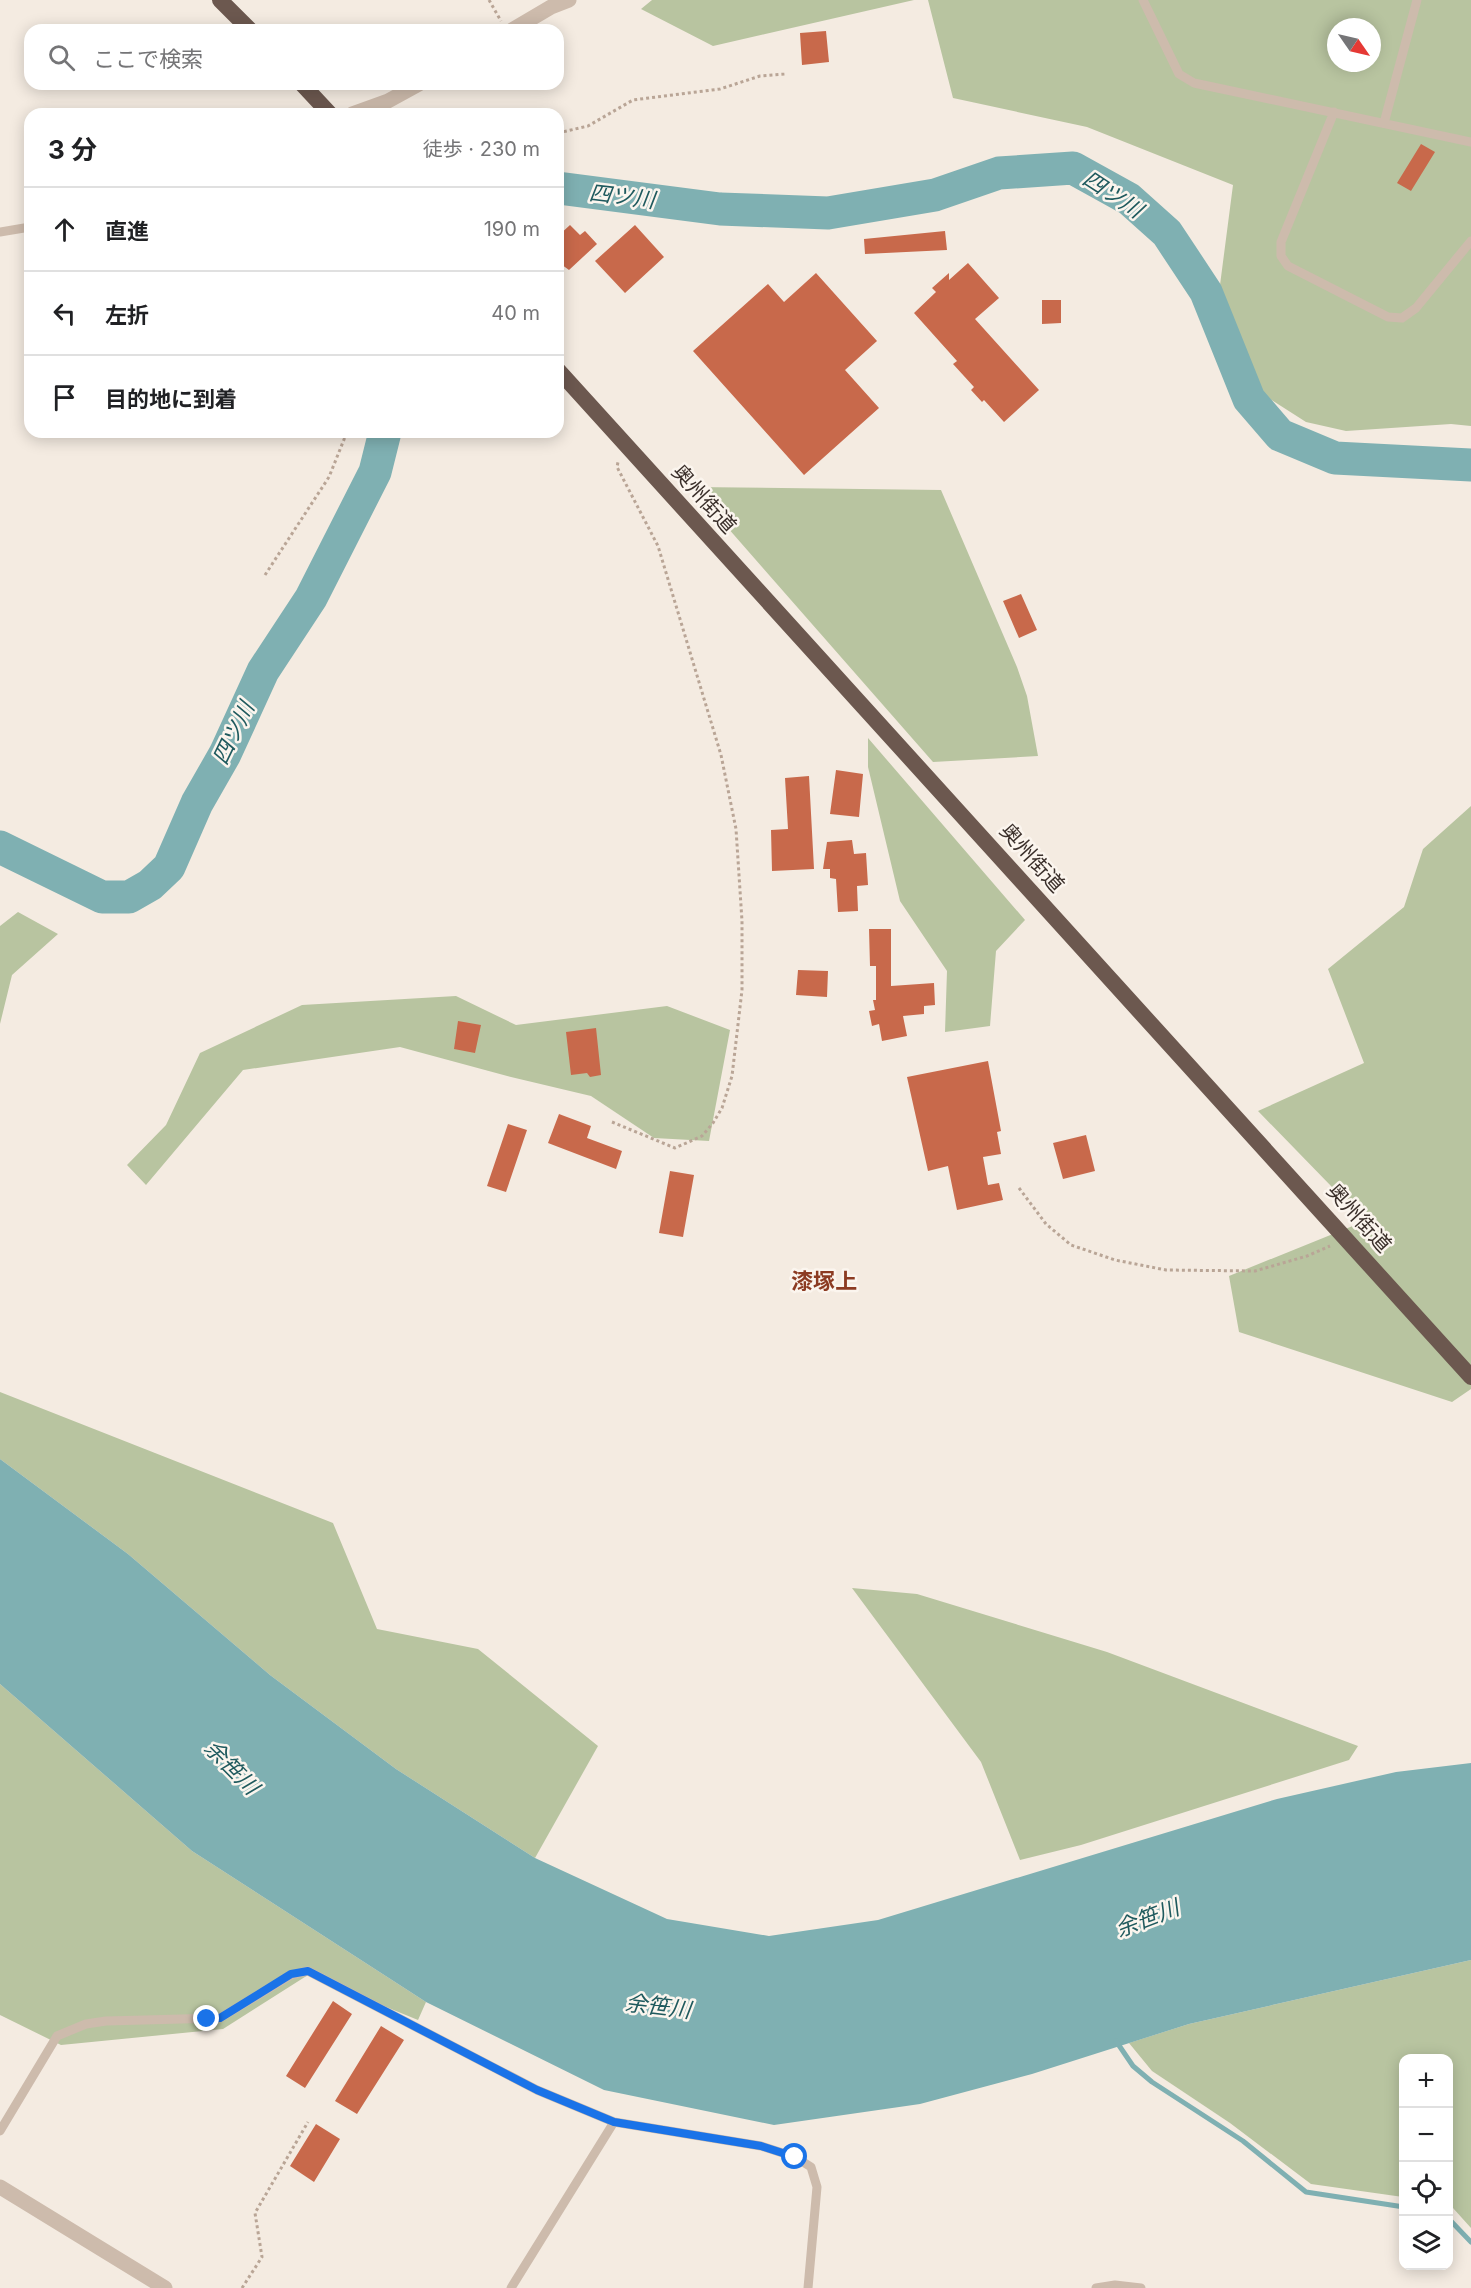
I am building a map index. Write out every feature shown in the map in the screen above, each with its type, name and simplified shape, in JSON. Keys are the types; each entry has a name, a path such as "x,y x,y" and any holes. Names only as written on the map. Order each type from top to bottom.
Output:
{"highway":[{"path":"220,0 244,24"},
{"path":"308,90 324,108"},
{"name":"奥州街道","path":"564,377 1471,1377"}],"street":[{"path":"522,24 551,7 569,0"},
{"path":"369,108 409,90"},
{"path":"0,2187 165,2288"}],"lane":[{"path":"1143,0 1179,74 1194,83 1471,142"},
{"path":"1384,123 1417,0"},
{"path":"1334,112 1281,242 1281,256 1288,266 1388,317 1402,318 1416,308 1471,241"},
{"path":"0,232 24,228"},
{"path":"0,2131 57,2036 62,2033 86,2024 106,2021 220,2018 291,1974 308,1971 537,2090 614,2122 761,2146 795,2157 811,2168 817,2187 808,2288"},
{"path":"511,2288 614,2122"},
{"path":"1096,2288 1115,2285 1142,2288"}],"path":[{"path":"489,0 503,24"},
{"path":"564,132 588,126 633,100 720,89 760,76 786,74"},
{"path":"265,575 329,477 345,438"},
{"path":"612,1122 675,1148 702,1136 722,1108 732,1076 742,990 742,921 736,829 721,755 658,546 617,467 620,439"},
{"path":"1019,1188 1046,1224 1071,1245 1115,1260 1166,1270 1255,1271 1307,1256 1348,1239"},
{"path":"242,2288 262,2257 255,2213 308,2122"}],"green space":[{"path":"652,0 914,0 713,46 641,9"},
{"path":"928,0 1471,0 1471,426 1451,424 1346,431 1306,422 1259,392 1220,285 1233,185 1087,127 953,98"},
{"path":"692,487 941,490 1017,667 1027,696 1038,756 933,762"},
{"path":"868,738 1025,920 996,951 990,1026 945,1032 947,971 900,901 868,767"},
{"path":"1471,806 1471,1389 1452,1402 1239,1332 1229,1276 1365,1221 1258,1111 1364,1063 1328,969 1404,907 1423,849"},
{"path":"18,912 58,934 12,975 0,1024 0,926"},
{"path":"456,996 516,1025 667,1006 730,1030 709,1141 654,1138 591,1096 400,1047 243,1070 146,1185 127,1165 166,1125 200,1053 302,1005"},
{"path":"0,1392 333,1523 377,1629 478,1649 598,1746 535,1858 396,1769 270,1675 128,1554 0,1459"},
{"path":"852,1588 917,1594 1107,1652 1358,1746 1349,1760 1081,1845 1020,1860 981,1762"},
{"path":"0,1684 192,1851 426,2002 418,2020 308,1975 223,2029 61,2045 0,2015"},
{"path":"1471,1960 1471,2228 1453,2208 1453,2054 1399,2054 1399,2196 1311,2184 1230,2123 1152,2071 1129,2043 1189,2024"}],"water":[{"name":"余笹川","path":"0,1459 128,1554 270,1675 396,1769 535,1858 667,1919 769,1936 878,1920 1277,1799 1396,1772 1471,1763 1471,1960 1189,2024 1032,2074 920,2104 774,2125 604,2090 426,2002 192,1851 0,1684"}],"building":[{"path":"826,31 829,62 802,65 800,33"},
{"path":"1421,144 1435,152 1411,191 1397,183"},
{"path":"570,225 580,235 585,231 597,244 569,270 564,266 564,230"},
{"path":"635,225 664,257 625,293 595,261"},
{"path":"945,231 947,250 865,254 864,239"},
{"path":"968,263 999,298 975,319 1039,390 1004,422 984,400 982,402 971,390 974,387 953,364 957,361 914,313 936,292 932,288 949,273 949,280"},
{"path":"816,273 877,341 845,370 879,408 804,475 693,351 768,284 784,302"},
{"path":"1042,300 1061,300 1061,323 1042,324"},
{"path":"1021,594 1037,630 1019,638 1003,601"},
{"path":"836,770 863,774 859,817 830,814"},
{"path":"809,776 814,869 772,871 771,830 788,829 785,778"},
{"path":"852,840 854,854 866,853 868,885 857,886 858,911 838,912 836,879 830,878 830,869 823,869 827,842"},
{"path":"869,929 891,929 891,986 934,983 935,1005 924,1006 924,1014 903,1016 907,1036 882,1041 879,1024 872,1026 869,1011 875,1010 873,1000 876,1000 876,966 870,966"},
{"path":"798,970 828,971 827,997 796,995"},
{"path":"458,1021 481,1025 475,1053 454,1049"},
{"path":"596,1028 601,1075 590,1077 587,1073 571,1075 566,1032"},
{"path":"988,1061 1001,1131 997,1132 1001,1154 983,1157 988,1185 999,1183 1003,1200 957,1210 948,1166 928,1171 907,1077"},
{"path":"559,1114 591,1126 587,1138 622,1151 616,1169 548,1143"},
{"path":"508,1124 527,1130 506,1192 487,1186"},
{"path":"1086,1135 1095,1171 1063,1179 1053,1143"},
{"path":"670,1171 694,1175 683,1237 659,1233"},
{"path":"333,2001 352,2014 305,2088 286,2076"},
{"path":"381,2026 404,2040 357,2114 335,2101"},
{"path":"316,2124 340,2139 314,2182 290,2166"}],"waterway":[{"name":"四ツ川","path":"564,189 720,209 828,213 935,195 999,173 1073,168 1129,199 1167,233 1206,292 1249,399 1280,435 1335,458 1471,465"},
{"name":"四ツ川","path":"0,847 102,897 129,897 150,885 169,867 197,803 225,754 263,671 311,598 375,472 384,438"},
{"path":"1116,2041 1133,2066 1152,2082 1243,2141 1306,2192 1399,2206"},
{"path":"1453,2223 1471,2242"}],"district":[{"name":"漆塚上","path":"824,1281"}],"route":[{"path":"207,2019 220,2018 291,1974 308,1971 537,2090 614,2122 761,2146 795,2157"}]}
